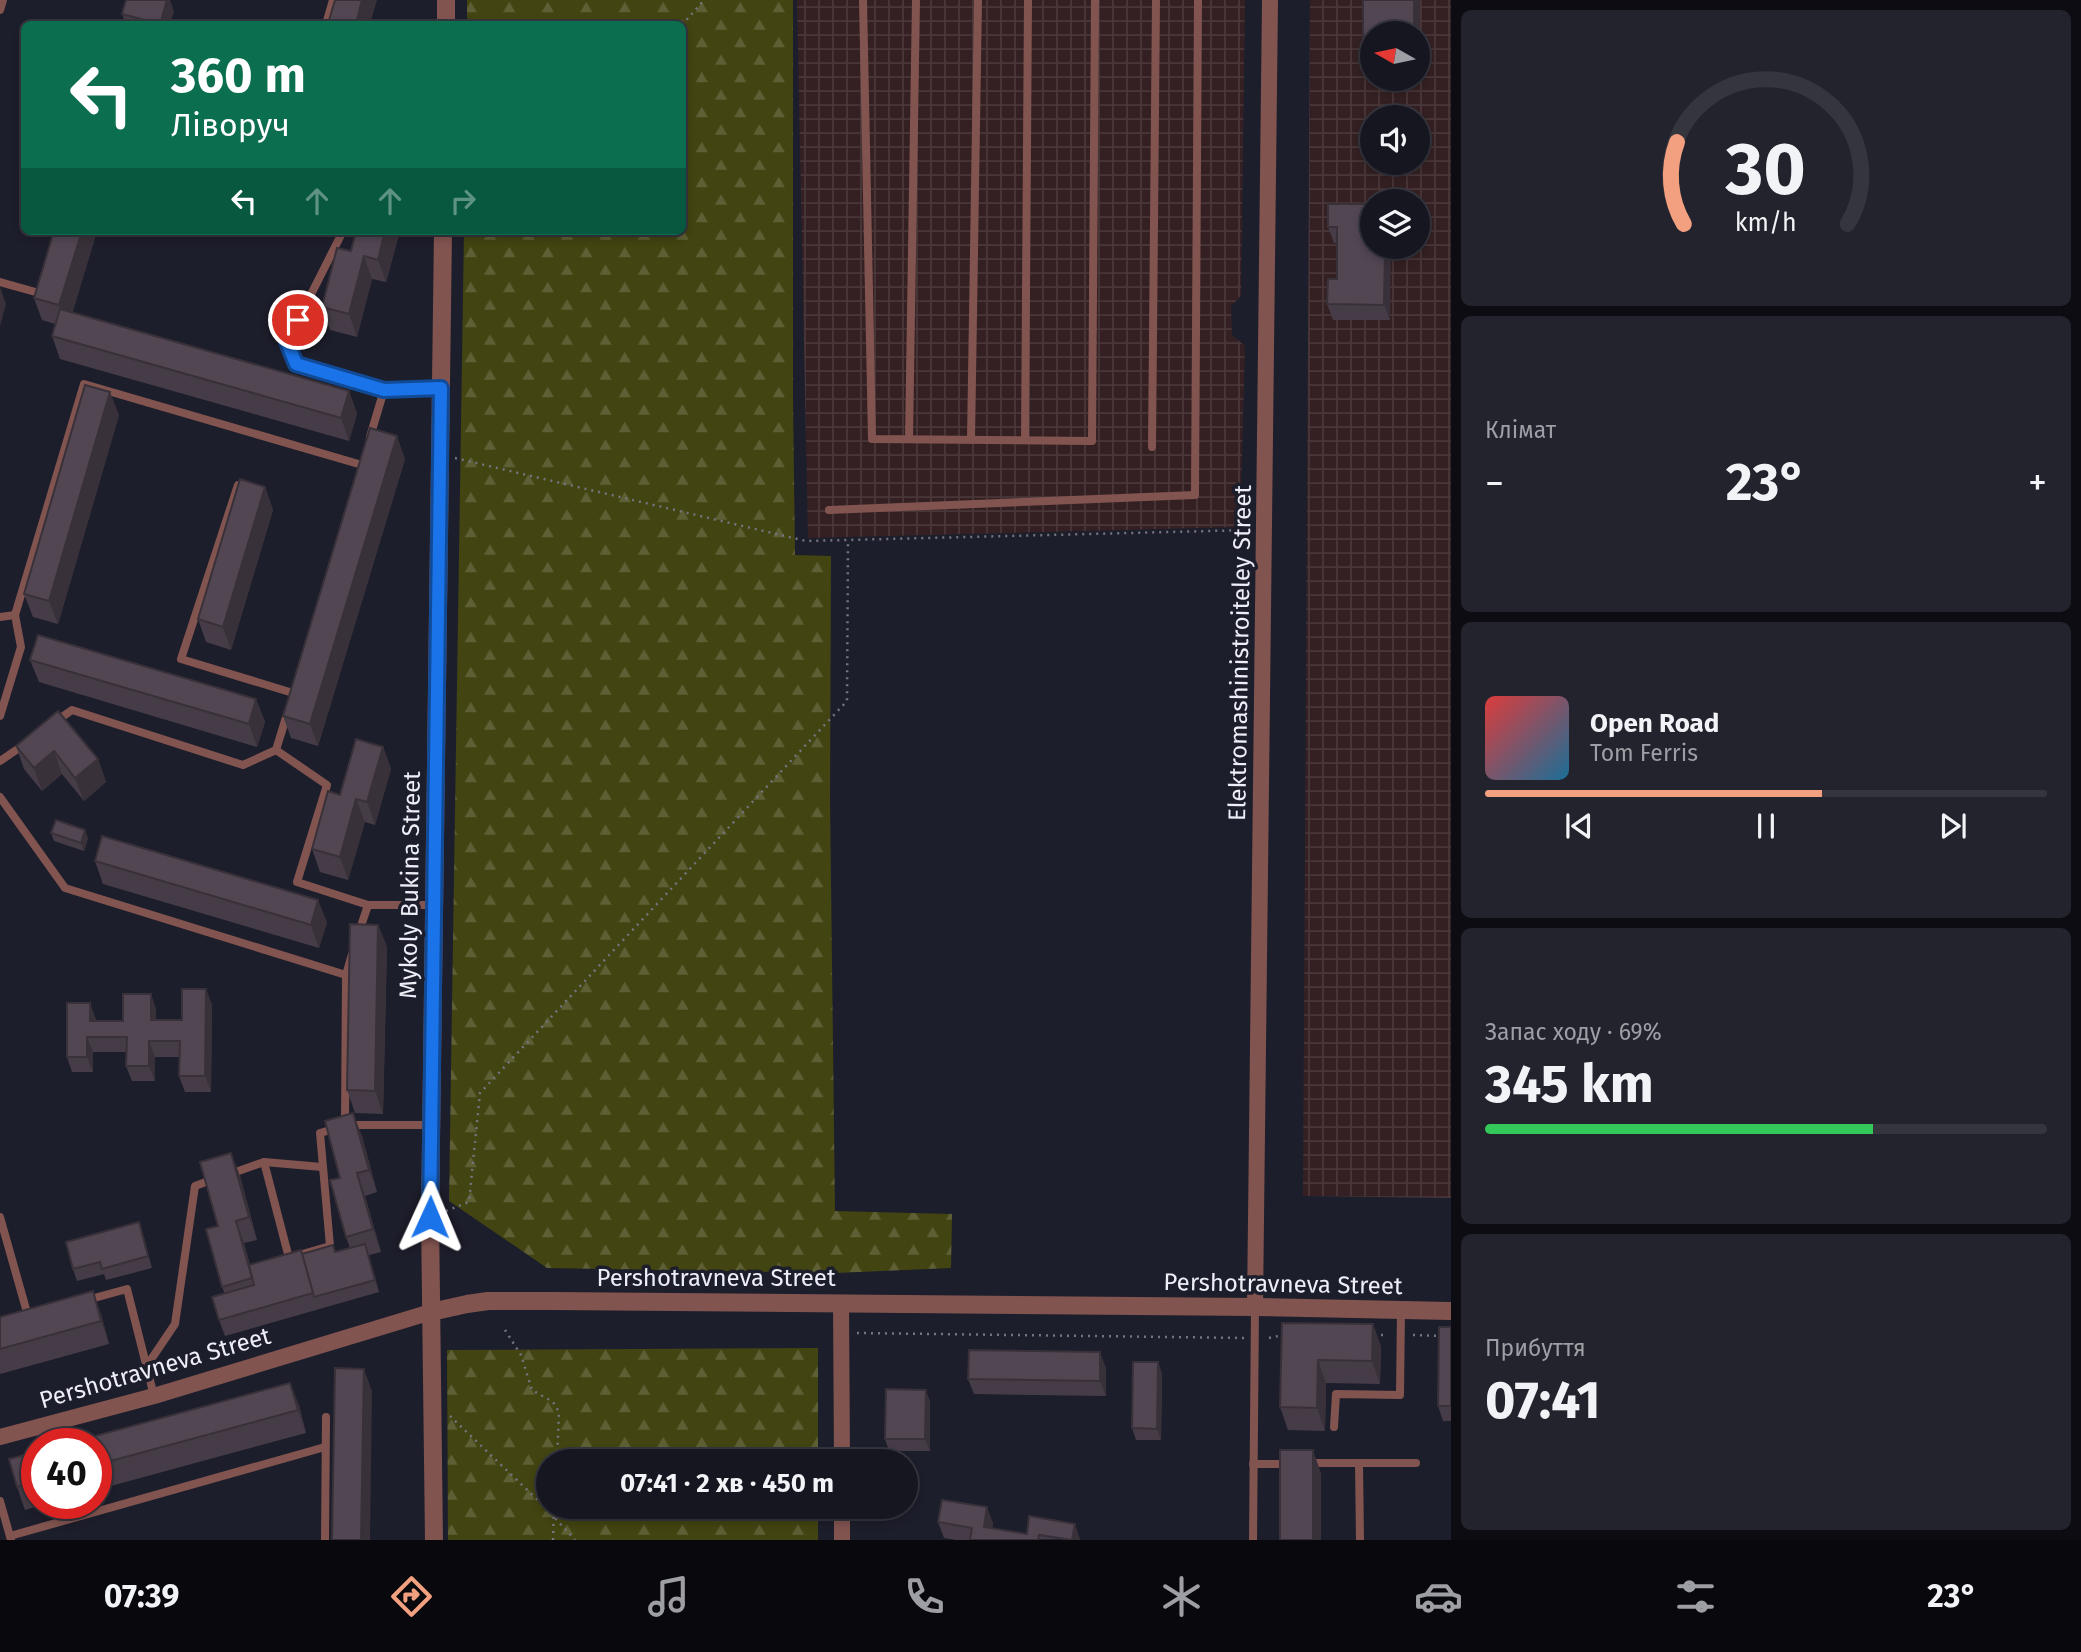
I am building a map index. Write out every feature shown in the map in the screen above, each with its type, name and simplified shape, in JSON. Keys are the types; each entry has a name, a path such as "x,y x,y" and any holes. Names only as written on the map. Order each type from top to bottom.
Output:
{"street":[{"path":"446,0 446,21"},
{"name":"Elektromashinistroiteley Street","path":"1255,1307 1270,0"},
{"name":"Mykoly Bukina Street","path":"434,1540 430,1217 443,235"},
{"name":"Pershotravneva Street","path":"0,1437 154,1396 432,1312 488,1301 1451,1311"},
{"path":"841,1303 842,1449"},
{"path":"842,1519 842,1540"}],"lane":[{"path":"0,10 3,0"},
{"path":"327,21 333,0"},
{"path":"863,0 872,439 1092,441 1095,0"},
{"path":"909,439 916,0"},
{"path":"971,440 978,0"},
{"path":"1025,440 1028,0"},
{"path":"1152,447 1156,0"},
{"path":"829,510 1195,495 1198,0"},
{"path":"341,235 287,342 296,364 384,390 441,388"},
{"path":"0,282 39,293 43,281"},
{"path":"0,716 21,647 15,615 84,384 362,466"},
{"path":"369,440 384,390"},
{"path":"358,479 366,453"},
{"path":"237,485 181,659 293,693"},
{"path":"0,617 15,615"},
{"path":"51,724 72,710 243,765 276,750 297,680"},
{"path":"0,761 31,739"},
{"path":"276,750 327,785 297,882 368,905 434,905"},
{"path":"0,797 65,888 346,975"},
{"path":"345,1125 346,975 368,905"},
{"path":"264,1162 289,1258 330,1247 320,1133 345,1125 431,1125"},
{"path":"146,1367 175,1324 195,1186 264,1162 323,1167"},
{"path":"0,1217 28,1316 41,1312"},
{"path":"78,1302 127,1289 154,1396"},
{"path":"1253,1540 1255,1307"},
{"path":"1335,1427 1336,1394 1400,1395 1401,1310"},
{"path":"325,1540 326,1417"},
{"path":"0,1501 10,1538 325,1447"},
{"path":"1359,1463 1360,1540"},
{"path":"1254,1464 1416,1463"}],"path":[{"path":"685,21 704,0"},
{"path":"430,1217 469,1202 480,1093 847,701 848,540"},
{"path":"505,1330 521,1355 532,1390 553,1402 559,1412 557,1449"},
{"path":"857,1333 1245,1338"},
{"path":"1269,1338 1288,1334"},
{"path":"1368,1335 1395,1335"},
{"path":"1407,1335 1451,1336"},
{"path":"450,1416 536,1498"},
{"path":"553,1540 554,1519"},
{"path":"554,1519 575,1540"}],"shaded area":[{"path":"797,0 1245,0 1241,295 1231,307 1232,335 1245,346 1240,527 808,538"},
{"path":"1310,0 1451,0 1451,1198 1303,1196"}],"green space":[{"path":"467,0 793,0 795,555 831,556 830,800 835,1211 952,1214 951,1268 836,1273 547,1268 449,1201 464,235 686,235 686,21 467,21"},
{"path":"818,1348 818,1449 536,1449 536,1519 818,1519 818,1540 448,1540 447,1350"}],"building":[{"path":"126,0 167,0 161,21 149,21 122,14"},
{"path":"335,0 362,0 357,21 329,21"},
{"path":"1363,0 1414,0 1414,21 1363,21"},
{"path":"1328,204 1360,204 1360,259 1385,259 1384,305 1327,304 1328,279 1337,279 1337,227 1328,227"},
{"path":"53,235 81,235 59,305 34,298"},
{"path":"355,235 384,235 378,260 364,256 349,314 322,307 337,248 351,251"},
{"path":"60,309 349,391 341,418 52,336"},
{"path":"85,385 110,392 49,601 24,594"},
{"path":"370,428 397,436 310,724 283,716"},
{"path":"240,479 265,487 223,627 198,619"},
{"path":"38,635 256,699 249,724 30,660"},
{"path":"58,711 98,759 75,778 54,751 34,768 16,746"},
{"path":"356,739 383,747 367,802 356,799 340,857 312,849 328,791 340,795"},
{"path":"56,820 85,830 81,843 51,833"},
{"path":"102,836 318,900 311,925 95,861"},
{"path":"350,924 378,925 375,1091 347,1090"},
{"path":"182,989 206,989 205,1076 179,1076 180,1041 149,1041 149,1066 126,1066 127,1037 87,1037 87,1057 67,1057 67,1003 90,1003 90,1021 123,1021 123,994 151,994 151,1020 182,1020"},
{"path":"353,1113 369,1170 357,1173 373,1229 346,1237 330,1180 340,1178 325,1121"},
{"path":"231,1153 249,1217 236,1221 252,1278 222,1287 206,1229 218,1226 200,1162"},
{"path":"139,1222 148,1256 102,1269 100,1262 73,1269 66,1242"},
{"path":"365,1244 375,1280 314,1297 302,1254 333,1245 335,1252"},
{"path":"301,1250 313,1293 219,1320 212,1297 254,1285 249,1265"},
{"path":"93,1291 101,1321 0,1349 0,1317"},
{"path":"1282,1323 1373,1324 1372,1361 1318,1360 1317,1408 1280,1407"},
{"path":"1439,1327 1451,1327 1451,1406 1438,1406"},
{"path":"969,1350 1100,1352 1100,1381 968,1379"},
{"path":"1133,1362 1158,1362 1157,1429 1132,1428"},
{"path":"335,1368 364,1369 361,1540 332,1540"},
{"path":"290,1383 298,1410 112,1461 112,1431"},
{"path":"886,1389 926,1390 925,1439 885,1439"},
{"path":"1280,1450 1313,1450 1313,1540 1280,1540"},
{"path":"21,1456 21,1486 17,1487 9,1459"},
{"path":"942,1500 987,1507 984,1527 1027,1534 1029,1516 1075,1524 1072,1540 1039,1535 1038,1540 970,1540 972,1528 938,1522"}],"route":[{"path":"298,320 287,342 296,364 384,390 441,388 430,1217"}]}
